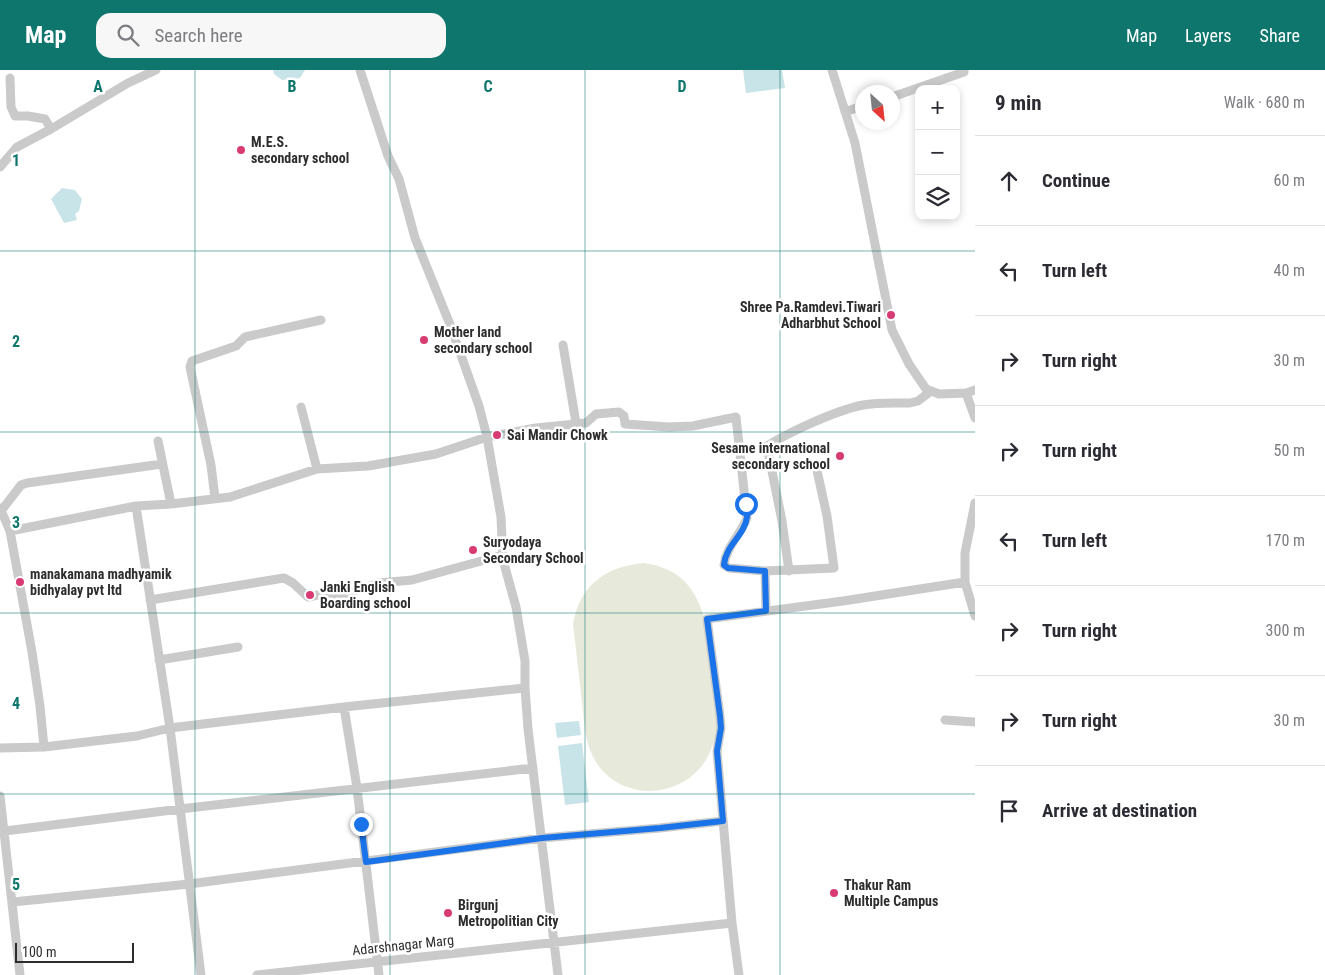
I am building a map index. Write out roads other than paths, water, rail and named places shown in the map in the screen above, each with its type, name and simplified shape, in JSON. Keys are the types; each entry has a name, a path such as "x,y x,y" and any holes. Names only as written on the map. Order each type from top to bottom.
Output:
{"street":[{"path":"0,167 17,147 51,129 139,74 156,70"},
{"path":"360,70 390,159 400,179 415,238 451,327 479,406 487,437 501,517 503,555 516,607 525,660 525,688 533,768 558,975"},
{"path":"832,70 856,143 892,330 909,364 926,389 939,394 970,391 975,418"},
{"path":"900,94 950,78 964,72 964,70"},
{"path":"10,78 11,107 15,116 45,119 51,129"},
{"path":"845,112 855,108"},
{"path":"215,498 211,465 190,367 192,361 236,346 245,337 320,320"},
{"path":"563,345 576,423"},
{"path":"789,571 782,521 767,446 788,434 830,416 860,406 918,402 931,391"},
{"path":"301,407 317,469"},
{"path":"10,531 136,506 171,504 239,494 317,469 368,466 436,454 487,437 586,423 596,414 619,412 624,416 625,424 669,427 693,426 736,417 747,518 743,529 729,549 724,565 728,568 765,571 834,568 827,516 816,466"},
{"path":"158,441 171,504"},
{"path":"44,747 32,652 10,531 0,509 21,485 26,483 162,464"},
{"path":"975,503 972,534 965,553 964,582 975,616"},
{"path":"136,506 170,728 201,975"},
{"path":"150,600 284,578 293,583 308,597 328,593 339,596 379,583 412,580 503,555"},
{"path":"765,571 766,611"},
{"path":"739,975 732,923 717,751 721,728 720,716 707,619 964,582"},
{"path":"159,660 238,647"},
{"path":"0,748 44,747 137,736 170,728 525,688"},
{"path":"344,707 357,788 379,975"},
{"path":"944,720 975,722"},
{"path":"5,831 533,768"},
{"path":"0,796 5,831 4,866 13,902 20,975"},
{"path":"13,902 189,884 542,838 723,821"},
{"name":"Adarshnagar Marg","path":"257,975 732,923"}],"water":[{"path":"273,70 305,70 300,78 282,80 274,74"},
{"path":"743,70 782,70 785,88 746,93"},
{"path":"62,188 75,190 82,199 79,211 75,214 77,220 64,223 51,199"},
{"path":"579,721 581,735 557,738 555,723"},
{"path":"582,743 589,802 565,805 558,746"}],"place":[{"name":"M.E.S. secondary school","path":"241,150"},
{"name":"Shree Pa.Ramdevi.Tiwari Adharbhut School","path":"891,315"},
{"name":"Mother land secondary school","path":"424,340"},
{"name":"Sai Mandir Chowk","path":"497,435"},
{"name":"Sesame international secondary school","path":"840,456"},
{"name":"Suryodaya Secondary School","path":"473,550"},
{"name":"manakamana madhyamik bidhyalay pvt ltd","path":"20,582"},
{"name":"Janki English Boarding school","path":"310,595"},
{"name":"Thakur Ram Multiple Campus","path":"834,893"},
{"name":"Birgunj Metropolitian City","path":"448,913"}]}
